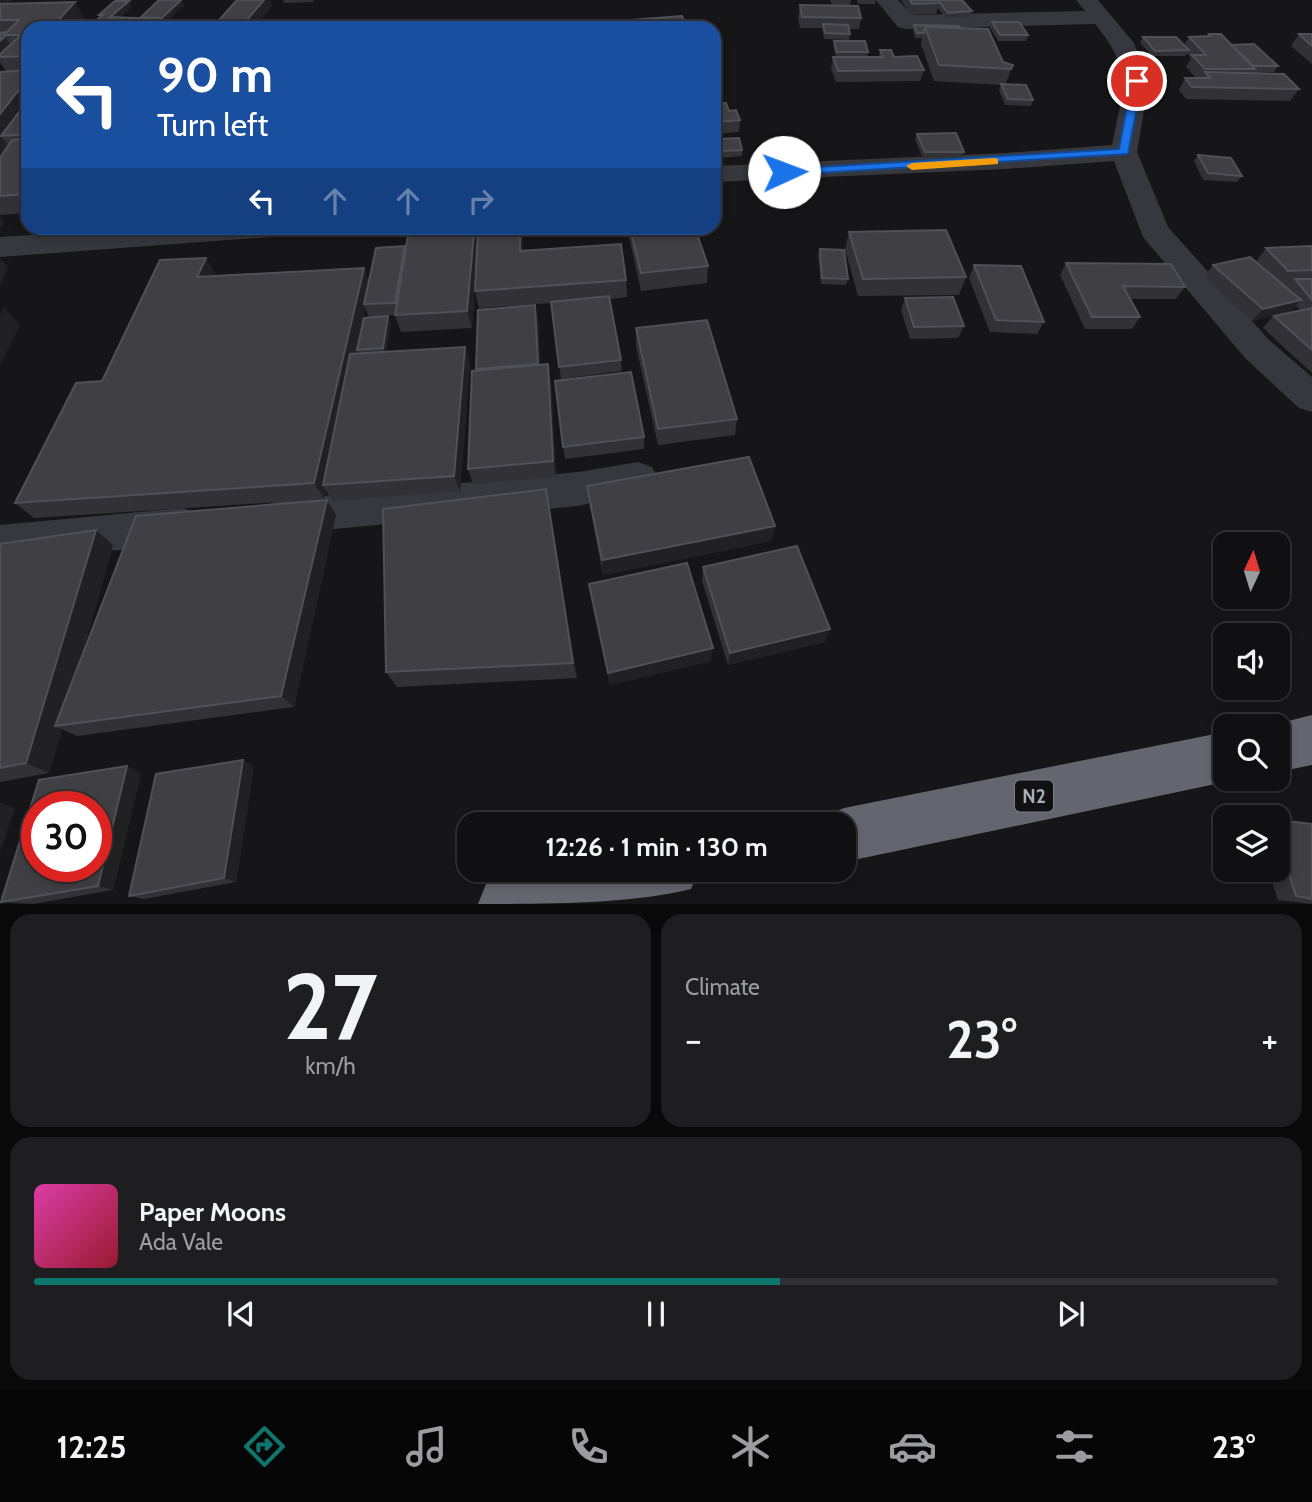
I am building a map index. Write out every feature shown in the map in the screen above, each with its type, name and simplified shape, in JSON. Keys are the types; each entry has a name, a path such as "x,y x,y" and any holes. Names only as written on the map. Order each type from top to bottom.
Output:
{"highway":[{"path":"1290,745 1312,740"},
{"name":"N2","path":"856,833 1213,759"},
{"path":"506,903 612,882"}],"street":[{"path":"887,0 906,22 1094,8 1124,43 1137,81 1124,152 1154,230 1257,349 1312,398"},
{"path":"721,174 978,163 1124,152"},
{"path":"0,247 171,235"},
{"path":"0,543 578,489 674,472"}],"building":[{"path":"159,0 181,0 162,18 141,17"},
{"path":"237,0 264,0 246,21 219,20"},
{"path":"910,0 938,0 940,3 912,4"},
{"path":"938,0 962,0 972,11 948,13"},
{"path":"115,1 129,1 110,17 160,19 95,21 103,15 99,15"},
{"path":"75,2 57,21 21,21 21,35 4,35 19,20 0,20 0,4"},
{"path":"800,5 858,6 861,18 802,17"},
{"path":"682,16 684,21 631,21"},
{"path":"992,22 1019,22 1028,35 1000,35"},
{"path":"823,24 848,25 850,34 825,33"},
{"path":"914,25 960,28 925,27 924,33 917,33"},
{"path":"925,27 988,29 1003,62 1013,65 1011,69 939,65"},
{"path":"1209,34 1221,34 1255,69 1205,69 1192,55 1206,55 1189,37 1211,36"},
{"path":"1299,34 1312,34 1312,46"},
{"path":"21,37 21,56 0,57 0,54"},
{"path":"1143,37 1176,37 1189,50 1155,51"},
{"path":"834,41 865,41 868,52 837,52"},
{"path":"1254,44 1278,66 1254,66 1231,45"},
{"path":"880,50 891,50 894,57 917,56 924,70 838,71 833,57 883,57"},
{"path":"21,70 21,87 0,114 0,72"},
{"path":"1205,72 1284,74 1299,89 1192,87 1185,78 1210,78"},
{"path":"1001,84 1026,85 1033,100 1008,99"},
{"path":"726,103 729,111 736,110 740,120 721,121 721,104"},
{"path":"21,109 21,135 1,136"},
{"path":"956,133 964,152 925,152 917,134"},
{"path":"739,138 742,150 722,151 721,139"},
{"path":"21,139 21,194 0,196 0,158 12,140"},
{"path":"1198,155 1231,158 1242,176 1208,173"},
{"path":"946,230 966,277 863,279 849,232"},
{"path":"408,235 474,235 467,311 395,315"},
{"path":"478,235 520,235 520,251 621,244 626,280 475,291"},
{"path":"632,235 697,235 708,266 641,273"},
{"path":"405,246 395,303 364,304 376,248"},
{"path":"1312,246 1312,270 1288,271 1266,248"},
{"path":"820,249 844,250 848,279 822,278"},
{"path":"1250,257 1301,300 1263,309 1213,265"},
{"path":"206,258 197,277 364,268 314,483 15,503 76,383 102,381 160,260"},
{"path":"1066,263 1171,264 1185,287 1123,286 1140,317 1092,317"},
{"path":"974,265 1021,266 1044,322 996,320"},
{"path":"1295,279 1312,279 1312,300"},
{"path":"609,296 621,360 559,367 551,302"},
{"path":"953,297 964,326 914,327 905,298"},
{"path":"535,305 538,364 476,369 478,310"},
{"path":"1312,308 1312,350 1274,316"},
{"path":"388,316 383,348 357,350 364,318"},
{"path":"707,320 737,419 658,429 636,328"},
{"path":"465,347 454,476 323,485 350,354"},
{"path":"548,364 553,461 468,469 472,371"},
{"path":"631,372 644,437 563,447 555,381"},
{"path":"749,457 775,526 602,560 587,486"},
{"path":"546,489 573,663 386,672 383,509"},
{"path":"327,500 281,696 55,726 136,516"},
{"path":"96,530 26,763 0,768 0,544"},
{"path":"797,546 830,629 730,653 703,567"},
{"path":"687,563 713,648 608,673 589,584"},
{"path":"243,760 224,878 129,896 156,774"},
{"path":"127,766 112,828 112,791 36,791 39,780"},
{"path":"1290,821 1312,824 1312,899 1296,896 1290,878"},
{"path":"21,838 21,882 99,882 98,886 1,902"}],"slow traffic":[{"path":"912,166 994,162"}],"route":[{"path":"784,172 1124,152 1137,81"}]}
